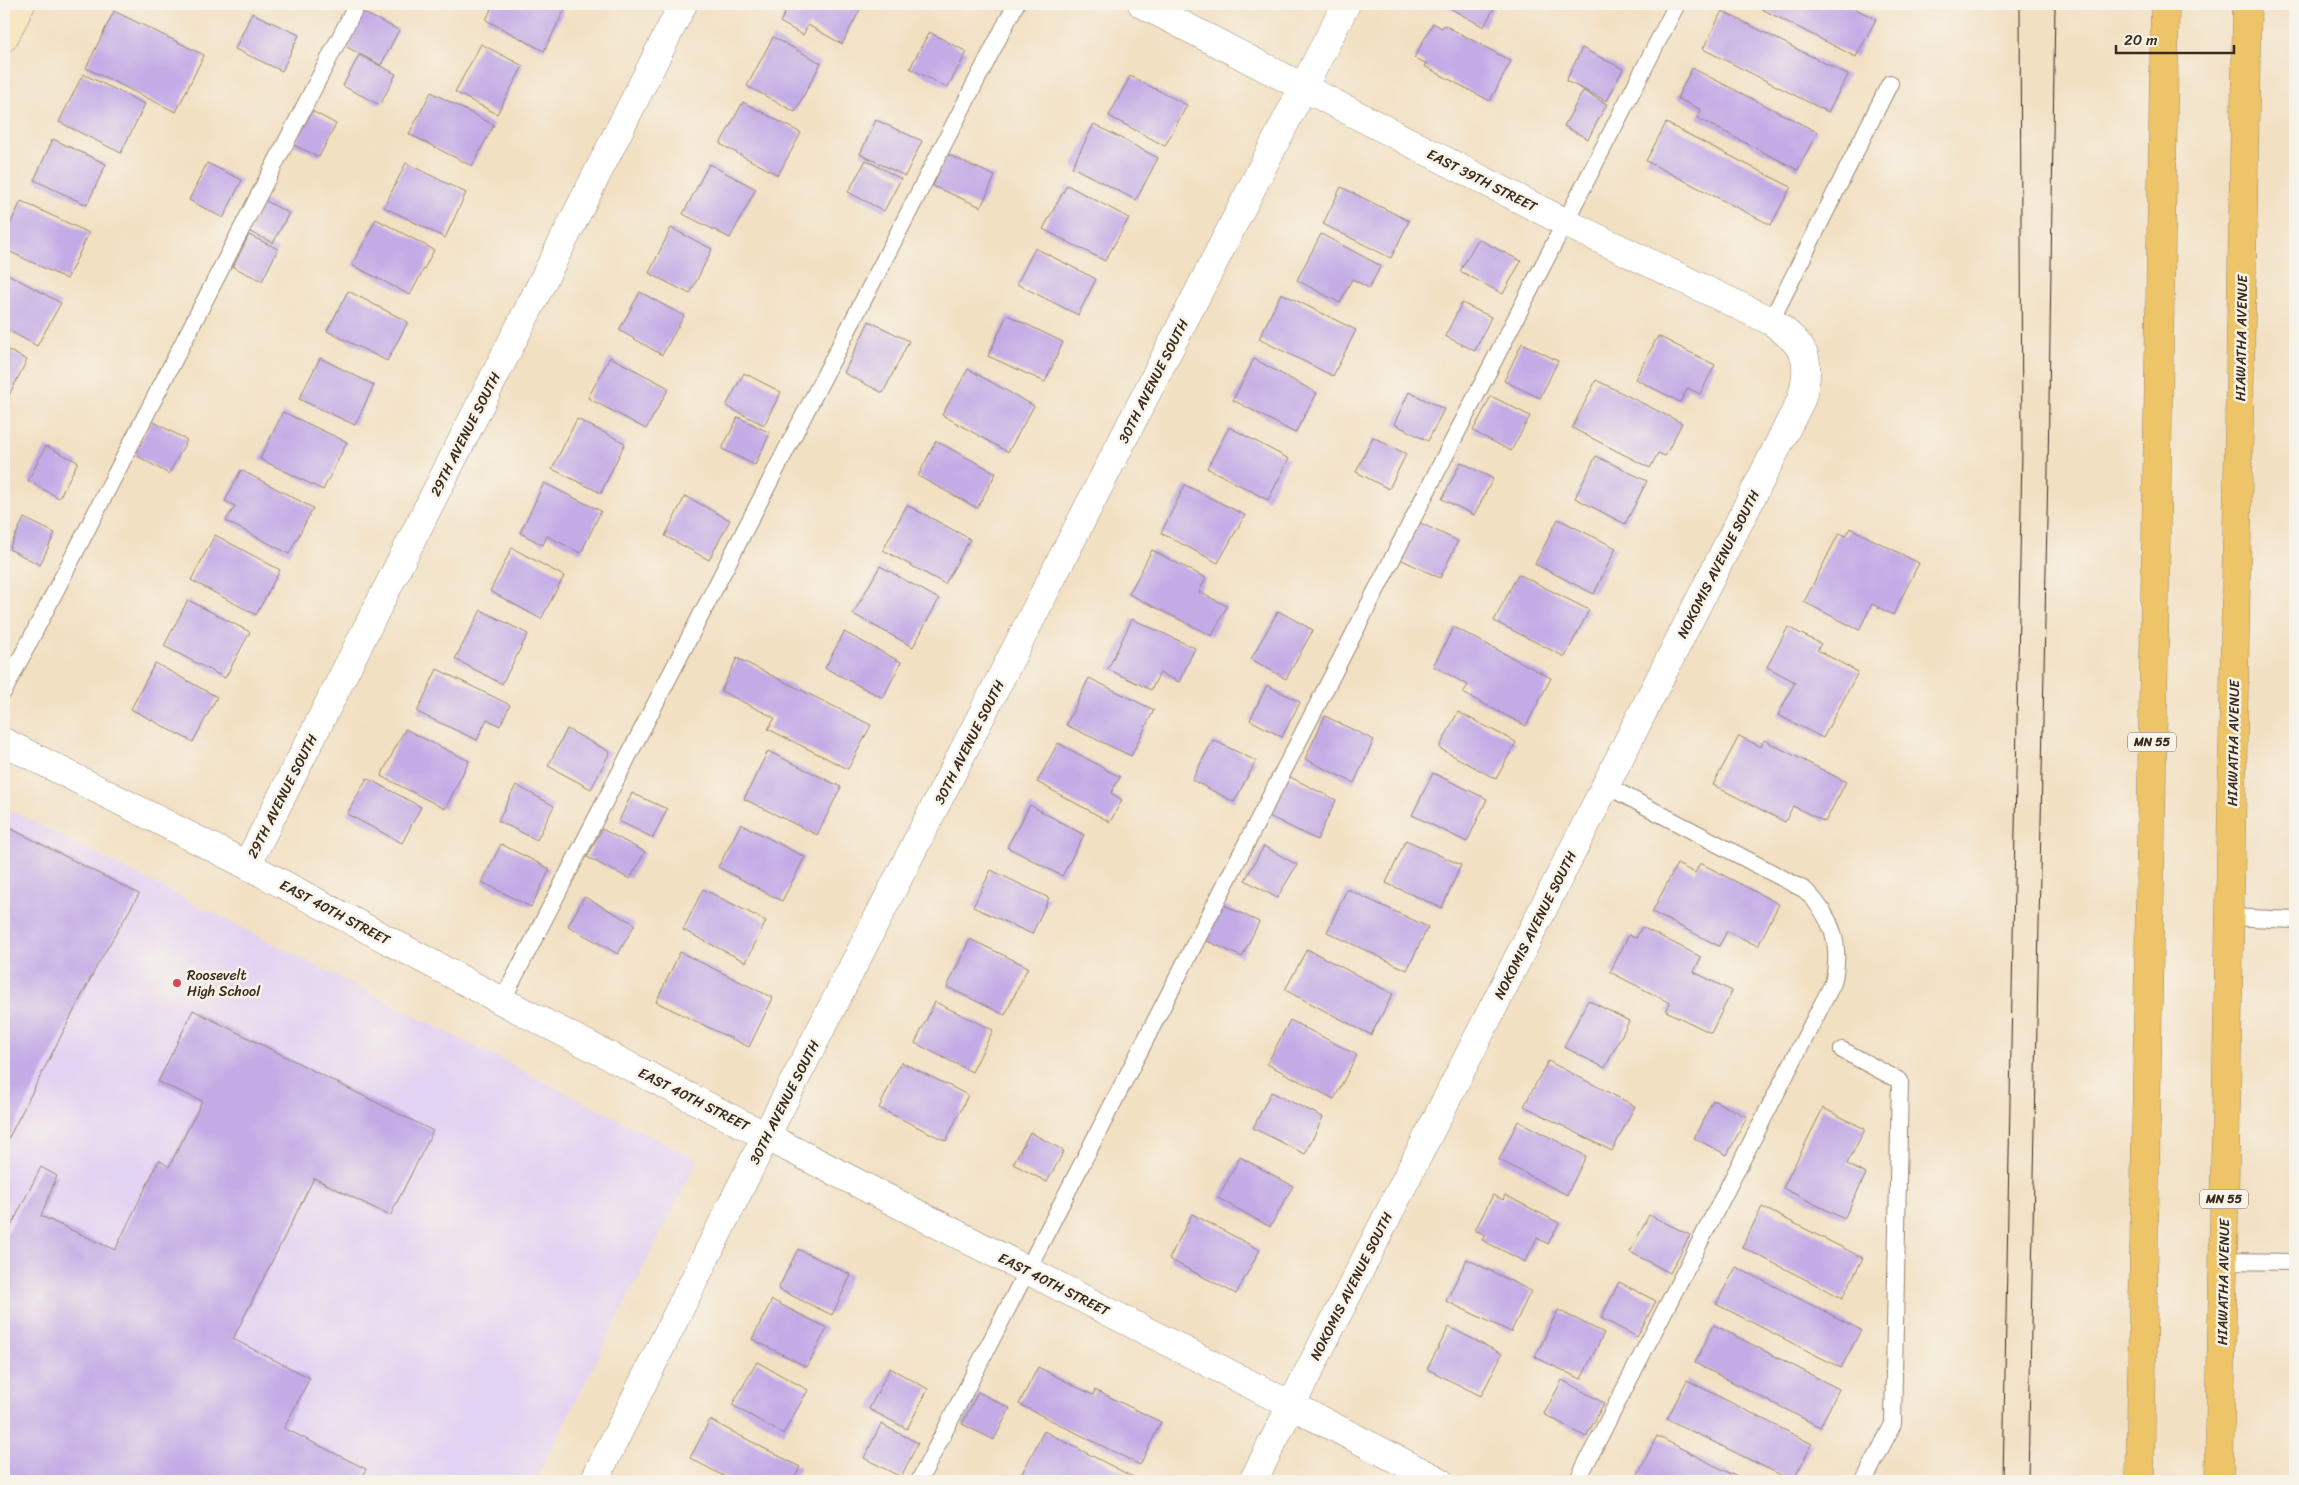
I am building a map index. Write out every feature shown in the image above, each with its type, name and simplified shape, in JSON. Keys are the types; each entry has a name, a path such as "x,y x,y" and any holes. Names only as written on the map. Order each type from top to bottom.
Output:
{"highway":[{"name":"MN 55","path":"2140,1481 2165,4"},
{"name":"HIAWATHA AVENUE","path":"2219,1481 2247,4"}],"street":[{"path":"4,38 22,4"},
{"name":"29TH AVENUE SOUTH","path":"247,865 683,4"},
{"name":"EAST 39TH STREET","path":"1142,4 1564,222 1771,321 1790,336 1801,348 1808,366"},
{"name":"30TH AVENUE SOUTH","path":"594,1481 766,1136 1346,4"},
{"name":"NOKOMIS AVENUE SOUTH","path":"1253,1481 1801,400 1808,366"},
{"name":"EAST 40TH STREET","path":"4,742 247,865 502,1001 1439,1481"}],"lane":[{"path":"4,691 357,4"},
{"path":"502,1001 1016,4"},
{"path":"919,1481 1677,4"},
{"path":"1771,321 1890,83"},
{"path":"1577,1481 1833,983 1838,961 1830,923 1820,905 1805,890 1606,786"},
{"path":"2230,917 2295,920"},
{"path":"1842,1050 1900,1081 1892,1424 1864,1481"},
{"path":"2223,1261 2295,1262"}],"shaded area":[{"name":"Roosevelt High School","path":"4,807 698,1160 535,1481 4,1481"}],"building":[{"path":"491,4 556,4 565,9 544,51 486,20 493,5"},
{"path":"790,4 863,4 842,44 808,25 803,35 780,22"},
{"path":"1442,4 1496,4 1484,27"},
{"path":"1752,4 1845,4 1876,19 1856,57"},
{"path":"114,11 204,55 176,112 86,68"},
{"path":"360,11 399,30 381,65 343,45"},
{"path":"1722,11 1848,75 1828,112 1703,49"},
{"path":"252,13 299,35 282,71 235,49"},
{"path":"1433,23 1442,28 1444,25 1511,61 1490,101 1424,66 1426,63 1414,58"},
{"path":"929,32 967,52 947,88 910,68"},
{"path":"773,37 821,63 795,112 747,86"},
{"path":"481,44 523,66 497,114 455,92"},
{"path":"1582,48 1623,69 1607,101 1566,81"},
{"path":"359,55 396,74 380,105 343,86"},
{"path":"1692,68 1817,132 1798,170 1697,118 1701,110 1677,98"},
{"path":"83,74 145,104 121,153 59,122"},
{"path":"1130,76 1187,105 1165,146 1109,116"},
{"path":"1583,91 1607,104 1588,139 1564,126"},
{"path":"431,92 494,125 472,166 409,134"},
{"path":"743,102 801,133 778,175 720,144"},
{"path":"312,111 336,124 319,157 294,145"},
{"path":"876,120 922,141 905,176 860,154"},
{"path":"1666,123 1791,187 1771,225 1646,161"},
{"path":"1094,124 1158,158 1136,200 1072,167"},
{"path":"53,139 106,164 87,205 34,180"},
{"path":"947,154 995,176 981,207 933,186"},
{"path":"866,160 901,179 884,211 848,192"},
{"path":"207,163 242,180 223,218 189,200"},
{"path":"406,163 466,193 445,238 384,207"},
{"path":"709,164 756,189 730,238 683,214"},
{"path":"1067,185 1129,218 1105,261 1043,229"},
{"path":"1341,187 1409,221 1391,258 1323,224"},
{"path":"264,200 289,213 273,243 248,231"},
{"path":"21,201 89,233 67,279 4,249 4,238"},
{"path":"376,219 434,250 410,295 352,265"},
{"path":"671,228 712,249 690,294 649,273"},
{"path":"1321,234 1381,266 1369,288 1352,279 1340,303 1297,280"},
{"path":"249,235 278,249 262,281 233,267"},
{"path":"1478,239 1521,261 1503,294 1460,271"},
{"path":"1035,248 1096,279 1078,315 1017,284"},
{"path":"4,272 61,303 37,346 4,328"},
{"path":"348,291 408,322 387,361 327,331"},
{"path":"640,292 684,316 662,355 619,330"},
{"path":"1281,293 1356,330 1333,376 1259,339"},
{"path":"1462,303 1491,317 1475,351 1445,336"},
{"path":"1007,315 1063,342 1045,382 988,356"},
{"path":"869,321 909,341 883,393 844,373"},
{"path":"1658,336 1715,365 1700,394 1688,388 1680,402 1635,379"},
{"path":"1522,343 1558,361 1540,398 1504,381"},
{"path":"4,348 27,360 4,405"},
{"path":"610,357 669,388 646,429 588,398"},
{"path":"320,358 374,385 355,425 299,399"},
{"path":"1254,359 1317,393 1295,433 1233,400"},
{"path":"968,369 1034,406 1008,452 942,415"},
{"path":"744,373 781,392 764,425 726,406"},
{"path":"1596,380 1682,423 1665,456 1658,453 1650,468 1572,428"},
{"path":"1409,392 1444,409 1428,441 1394,424"},
{"path":"1491,396 1530,416 1511,451 1473,431"},
{"path":"283,412 347,442 323,490 260,459"},
{"path":"738,417 770,433 755,465 722,449"},
{"path":"577,419 625,443 601,493 552,469"},
{"path":"152,421 187,440 169,474 134,454"},
{"path":"1229,427 1289,459 1268,500 1207,468"},
{"path":"1373,437 1406,454 1389,489 1356,472"},
{"path":"936,441 996,473 977,508 918,476"},
{"path":"46,446 78,462 59,498 28,481"},
{"path":"1596,456 1647,481 1625,524 1575,498"},
{"path":"1461,462 1493,479 1474,515 1442,499"},
{"path":"241,470 313,508 289,554 226,521 235,506 225,501"},
{"path":"544,483 601,511 581,553 547,536 543,545 520,533"},
{"path":"1185,485 1245,515 1218,563 1161,533"},
{"path":"685,496 730,520 709,560 665,536"},
{"path":"907,505 970,539 945,584 883,550"},
{"path":"24,518 55,533 40,565 9,549"},
{"path":"1558,519 1616,548 1594,594 1535,564"},
{"path":"1418,522 1458,541 1440,578 1400,559"},
{"path":"1850,528 1919,563 1893,615 1872,604 1859,630 1804,602 1839,533 1846,536"},
{"path":"215,535 280,570 256,615 191,580"},
{"path":"512,548 564,576 541,619 490,591"},
{"path":"1152,550 1206,578 1199,592 1227,606 1212,636 1129,594"},
{"path":"880,566 939,599 913,647 853,614"},
{"path":"1518,574 1589,610 1565,657 1494,621"},
{"path":"188,600 250,632 225,678 164,646"},
{"path":"481,610 528,634 502,684 455,659"},
{"path":"1278,611 1313,630 1286,679 1251,659"},
{"path":"1132,619 1195,648 1179,682 1160,673 1151,690 1108,669"},
{"path":"1454,627 1551,678 1526,726 1463,693 1468,685 1433,666"},
{"path":"1788,627 1821,644 1817,650 1858,672 1823,738 1778,715 1795,682 1767,667"},
{"path":"844,632 901,662 883,698 825,668"},
{"path":"737,658 871,725 848,769 768,729 775,718 721,691"},
{"path":"155,663 217,697 193,742 131,709"},
{"path":"437,669 510,705 500,726 487,719 477,740 417,712"},
{"path":"1089,678 1154,710 1131,756 1066,725"},
{"path":"1267,685 1300,702 1282,737 1250,720"},
{"path":"1458,712 1516,742 1496,779 1439,748"},
{"path":"1325,716 1374,740 1354,783 1305,759"},
{"path":"405,729 469,761 445,809 381,776"},
{"path":"567,729 610,752 591,789 548,766"},
{"path":"1739,736 1761,747 1764,740 1846,782 1825,822 1793,806 1785,822 1713,785"},
{"path":"1213,740 1256,761 1234,802 1192,780"},
{"path":"1058,743 1120,777 1111,793 1122,800 1110,822 1037,782"},
{"path":"768,751 841,787 817,835 744,799"},
{"path":"1433,773 1487,799 1467,842 1412,815"},
{"path":"1288,776 1336,800 1317,840 1269,816"},
{"path":"367,778 421,807 402,843 347,814"},
{"path":"516,785 554,806 537,840 498,821"},
{"path":"632,793 667,809 653,838 619,821"},
{"path":"1030,805 1084,835 1062,876 1007,847"},
{"path":"741,824 805,857 782,901 718,867"},
{"path":"4,825 139,894 98,964 4,1147"},
{"path":"602,829 645,852 630,879 587,857"},
{"path":"1406,840 1461,865 1442,908 1386,883"},
{"path":"501,844 550,869 531,907 482,882"},
{"path":"1264,846 1297,865 1277,898 1245,880"},
{"path":"1700,863 1779,904 1758,946 1727,931 1719,946 1652,912 1677,864 1695,873"},
{"path":"991,870 1049,898 1032,934 973,907"},
{"path":"703,889 766,921 746,962 683,930"},
{"path":"1347,889 1428,927 1407,970 1327,932"},
{"path":"584,897 635,924 618,954 568,926"},
{"path":"1222,904 1259,922 1242,957 1205,940"},
{"path":"1642,927 1701,957 1694,972 1732,991 1711,1033 1666,1011 1670,1003 1610,972 1629,935 1636,938"},
{"path":"970,939 1028,967 1005,1015 947,987"},
{"path":"1307,949 1393,994 1371,1035 1285,990"},
{"path":"680,952 773,998 749,1047 656,1002"},
{"path":"1588,1000 1629,1021 1605,1068 1564,1047"},
{"path":"935,1002 993,1030 972,1072 915,1043"},
{"path":"193,1010 433,1131 390,1216 314,1178 233,1339 310,1378 284,1428 366,1469 360,1481 4,1481 4,1240 41,1167 57,1176 41,1216 115,1250 159,1160 169,1167 202,1101 158,1082"},
{"path":"1290,1020 1357,1055 1334,1099 1267,1064"},
{"path":"1548,1061 1635,1106 1612,1151 1524,1106"},
{"path":"901,1062 968,1095 946,1141 879,1108"},
{"path":"1271,1092 1323,1117 1305,1154 1253,1128"},
{"path":"1713,1100 1747,1117 1727,1155 1694,1138"},
{"path":"1823,1108 1865,1129 1847,1164 1866,1174 1844,1219 1783,1188"},
{"path":"1518,1121 1586,1156 1567,1195 1499,1160"},
{"path":"1030,1132 1064,1151 1047,1182 1013,1164"},
{"path":"1240,1157 1293,1186 1270,1227 1218,1198"},
{"path":"1493,1195 1503,1200 1505,1195 1559,1223 1548,1244 1537,1238 1525,1262 1482,1240 1485,1235 1475,1230"},
{"path":"1762,1207 1863,1258 1842,1298 1742,1247"},
{"path":"1192,1214 1260,1250 1236,1294 1169,1259"},
{"path":"1649,1215 1690,1235 1670,1273 1630,1252"},
{"path":"798,1249 851,1275 832,1315 778,1289"},
{"path":"1467,1259 1531,1291 1511,1332 1446,1301"},
{"path":"1736,1267 1861,1330 1841,1368 1716,1304"},
{"path":"1619,1282 1656,1301 1637,1337 1601,1318"},
{"path":"772,1300 827,1328 807,1367 752,1339"},
{"path":"1558,1310 1604,1333 1581,1379 1535,1357"},
{"path":"1714,1325 1839,1389 1820,1427 1695,1363"},
{"path":"1449,1327 1502,1354 1481,1396 1427,1369"},
{"path":"757,1362 808,1390 783,1434 732,1405"},
{"path":"1038,1367 1093,1395 1095,1390 1161,1422 1140,1465 1019,1404"},
{"path":"890,1368 928,1389 907,1429 869,1409"},
{"path":"1562,1380 1604,1403 1586,1437 1544,1414"},
{"path":"1687,1380 1812,1444 1793,1481 1667,1419"},
{"path":"978,1392 1010,1408 994,1440 962,1424"},
{"path":"710,1420 800,1467 792,1481 733,1481 690,1458"},
{"path":"881,1424 918,1443 901,1477 864,1458"},
{"path":"1044,1431 1133,1477 1131,1481 1018,1481"},
{"path":"1657,1436 1745,1481 1652,1481 1638,1474"}],"tram line":[{"path":"2003,1481 2022,451 2020,4"},
{"path":"2028,1481 2055,4"}],"place":[{"name":"Roosevelt High School","path":"177,983"}]}
